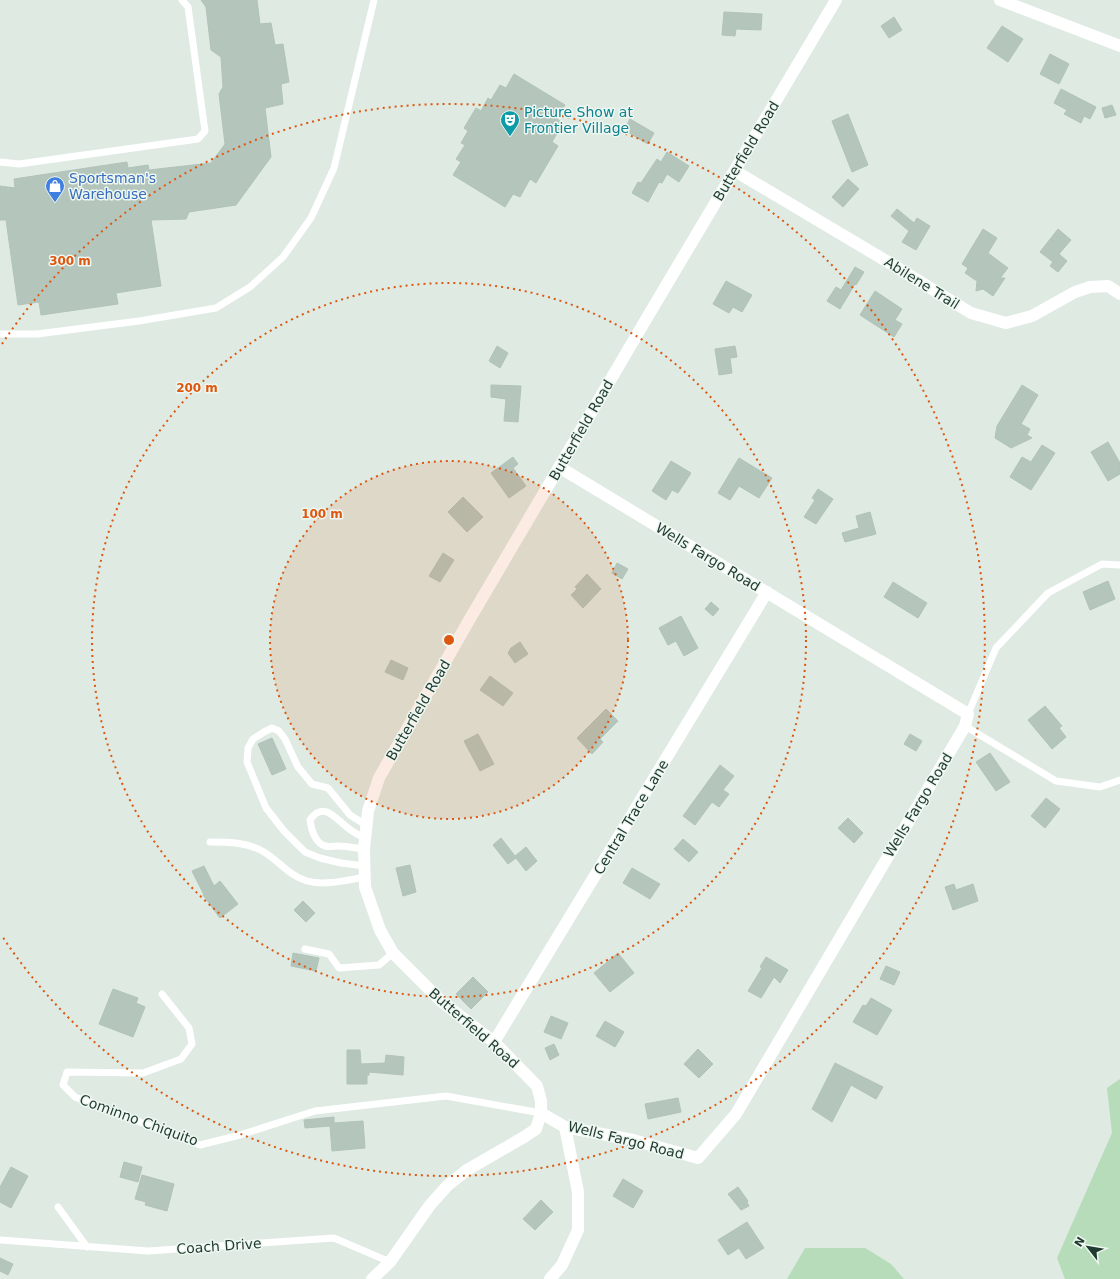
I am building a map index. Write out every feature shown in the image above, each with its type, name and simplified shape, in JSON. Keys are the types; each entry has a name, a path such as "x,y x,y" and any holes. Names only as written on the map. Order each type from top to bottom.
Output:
{"street":[{"name":"Butterfield Road","path":"372,1279 390,1262 430,1205 448,1185 467,1170 536,1129 541,1113 541,1101 537,1086 494,1042 442,1002 393,953 380,930 365,887 364,843 368,812 379,778 559,467 836,0"},
{"path":"1000,0 1120,46"},
{"name":"Abilene Trail","path":"735,171 971,313 1006,323 1032,316 1075,292 1090,287 1108,286 1120,294"},
{"name":"Wells Fargo Road","path":"541,1113 564,1127 633,1140 698,1158 736,1114 967,720 767,592 559,467"},
{"name":"Central Trace Lane","path":"494,1042 767,592"},
{"path":"550,1279 562,1265 578,1230 578,1192 564,1127"}],"lane":[{"path":"0,162 19,164 198,139 205,131 188,7 182,0"},
{"path":"0,334 37,334 138,321 216,308 250,287 283,257 311,218 334,168 374,0"},
{"path":"1120,565 1102,564 1048,593 996,648 967,720 1056,781 1100,787 1120,780"},
{"path":"365,872 305,852 284,830 266,808 247,762 248,748 253,739 272,728 279,731 285,738 298,767 307,779 312,784 328,788 350,815 366,825"},
{"path":"324,811 330,812 364,843 339,846 326,846 321,844 313,833 310,820 317,813 324,811"},
{"path":"210,842 232,842 250,845 264,852 294,876 308,881 334,882 365,872"},
{"path":"304,949 329,954 339,968 379,965 393,953"},
{"name":"Cominno Chiquito","path":"162,994 189,1028 192,1044 181,1059 143,1073 67,1072 63,1085 75,1097 200,1145 240,1136 315,1111 446,1096 541,1113"},
{"path":"58,1207 87,1247"},
{"name":"Coach Drive","path":"1,1240 148,1251 334,1238 390,1262"}],"green space":[{"path":"1120,1079 1120,1279 1065,1279 1057,1258 1112,1133 1107,1088"},
{"path":"805,1248 865,1248 891,1264 904,1279 787,1279"}],"building":[{"path":"201,0 257,0 260,24 271,23 275,45 283,44 289,82 281,84 283,104 265,108 271,157 236,205 189,212 186,219 151,220 161,286 116,293 118,304 41,315 39,302 18,305 6,220 0,220 0,186 15,188 14,179 127,162 128,168 148,165 149,170 211,163 225,144 219,94 223,87 221,57 211,50 206,7"},
{"path":"724,12 762,14 761,30 736,29 735,36 722,35"},
{"path":"894,17 902,30 889,38 881,26"},
{"path":"1002,26 1023,39 1008,62 987,48"},
{"path":"1050,54 1069,64 1059,84 1040,74"},
{"name":"Picture Show at Frontier Village","path":"514,74 565,105 557,119 563,123 552,142 558,146 536,183 530,179 520,197 513,194 505,207 453,175 461,162 456,159 465,145 461,143 468,131 464,128 476,108 481,111 488,98 491,100 500,85 506,88"},
{"path":"1061,89 1096,107 1090,119 1084,116 1081,123 1064,114 1067,110 1054,103"},
{"path":"1112,105 1116,115 1105,118 1102,108"},
{"path":"848,114 868,165 852,172 832,121"},
{"path":"630,119 654,133 648,144 624,130"},
{"path":"667,152 689,166 679,182 667,174 662,183 659,182 648,202 632,193 638,182 641,183 657,159 661,162"},
{"path":"848,179 859,189 843,207 832,197"},
{"path":"897,209 914,223 917,218 930,226 916,250 902,242 909,231 891,216"},
{"path":"983,229 997,238 988,253 1008,268 1000,278 1005,278 993,296 983,289 976,291 977,281 965,273 968,268 962,264"},
{"path":"1058,229 1071,240 1059,254 1067,261 1058,272 1050,266 1053,262 1040,252"},
{"path":"855,267 864,272 840,309 827,301 836,287 841,290"},
{"path":"726,281 752,295 742,312 733,307 729,313 713,304"},
{"path":"875,291 902,309 895,320 902,324 894,337 860,315"},
{"path":"497,346 508,353 500,368 489,361"},
{"path":"735,346 737,357 730,358 732,373 719,375 715,349"},
{"path":"491,385 521,386 518,422 504,421 506,399 491,397"},
{"path":"1022,385 1038,395 1021,424 1030,429 1027,435 1032,438 1011,448 995,438 997,426"},
{"path":"1108,442 1120,463 1120,474 1108,481 1091,452"},
{"path":"1042,445 1055,453 1031,490 1010,477 1022,457 1031,462"},
{"path":"513,457 518,464 513,468 526,486 509,498 491,473"},
{"path":"739,458 772,478 759,498 739,486 730,500 718,493"},
{"path":"671,461 691,473 678,493 672,490 666,500 652,491"},
{"path":"818,489 833,499 816,524 804,517 815,500 812,498"},
{"path":"463,497 483,517 467,532 448,512"},
{"path":"870,512 876,534 845,542 842,533 859,528 856,516"},
{"path":"443,553 454,560 440,582 429,576"},
{"path":"617,563 628,569 622,579 612,573"},
{"path":"587,574 601,589 583,608 571,595 577,589 575,587"},
{"path":"1108,581 1115,599 1090,610 1083,592"},
{"path":"893,582 927,603 918,618 884,597"},
{"path":"711,602 719,609 713,616 705,609"},
{"path":"681,616 698,648 684,656 676,641 668,645 659,628"},
{"path":"520,642 528,654 515,663 508,653 511,648"},
{"path":"391,660 408,668 403,680 385,672"},
{"path":"490,676 513,693 503,706 480,690"},
{"path":"1045,706 1062,726 1059,728 1066,737 1052,749 1028,720"},
{"path":"606,709 618,721 600,739 603,742 592,754 577,738"},
{"path":"478,734 494,764 480,771 464,741"},
{"path":"910,734 922,741 916,751 904,744"},
{"path":"272,738 286,769 272,775 258,744"},
{"path":"990,753 1010,782 996,791 976,762"},
{"path":"720,765 734,776 723,790 729,794 719,807 712,802 695,825 683,816"},
{"path":"1046,798 1060,809 1045,828 1031,816"},
{"path":"848,818 863,833 854,843 838,828"},
{"path":"501,838 515,856 526,847 537,861 526,871 516,858 508,864 493,845"},
{"path":"683,839 698,852 689,862 674,849"},
{"path":"410,865 416,892 403,896 396,868"},
{"path":"204,866 214,886 220,881 238,904 220,918 203,895 192,871"},
{"path":"632,868 660,884 650,899 623,883"},
{"path":"954,884 956,890 973,884 978,901 953,910 945,887"},
{"path":"303,901 315,913 306,922 294,910"},
{"path":"293,953 319,958 316,971 291,966"},
{"path":"618,953 634,973 610,992 594,973"},
{"path":"766,957 788,970 780,983 774,977 761,998 748,991 762,968 760,967"},
{"path":"886,966 900,972 894,985 880,979"},
{"path":"473,977 488,992 471,1009 456,994"},
{"path":"113,989 138,998 136,1003 145,1007 133,1037 99,1024"},
{"path":"871,998 892,1010 877,1035 853,1022 863,1005 866,1006"},
{"path":"551,1016 568,1023 561,1039 544,1032"},
{"path":"605,1021 624,1032 615,1047 596,1036"},
{"path":"554,1044 559,1055 550,1060 545,1048"},
{"path":"698,1049 713,1064 699,1078 684,1064"},
{"path":"347,1050 360,1050 361,1064 385,1063 386,1055 404,1057 403,1075 369,1072 369,1075 367,1076 367,1084 347,1084"},
{"path":"835,1063 883,1087 876,1099 851,1085 832,1122 812,1109"},
{"path":"678,1098 681,1112 648,1119 645,1104"},
{"path":"334,1117 334,1123 363,1121 365,1148 332,1151 330,1126 305,1128 304,1120"},
{"path":"124,1162 142,1167 138,1182 120,1177"},
{"path":"11,1167 28,1176 11,1208 0,1202 0,1187"},
{"path":"142,1175 174,1184 167,1211 145,1205 146,1202 135,1199"},
{"path":"623,1179 643,1191 633,1208 613,1196"},
{"path":"738,1187 748,1201 749,1206 741,1210 728,1194"},
{"path":"541,1200 553,1212 535,1230 523,1219"},
{"path":"747,1222 764,1248 746,1259 739,1248 728,1255 718,1240"},
{"path":"0,1258 13,1264 8,1275 0,1271"}],"place":[{"name":"Picture Show at Frontier Village","path":"510,137"},
{"name":"Sportsman's Warehouse","path":"55,203"}]}
